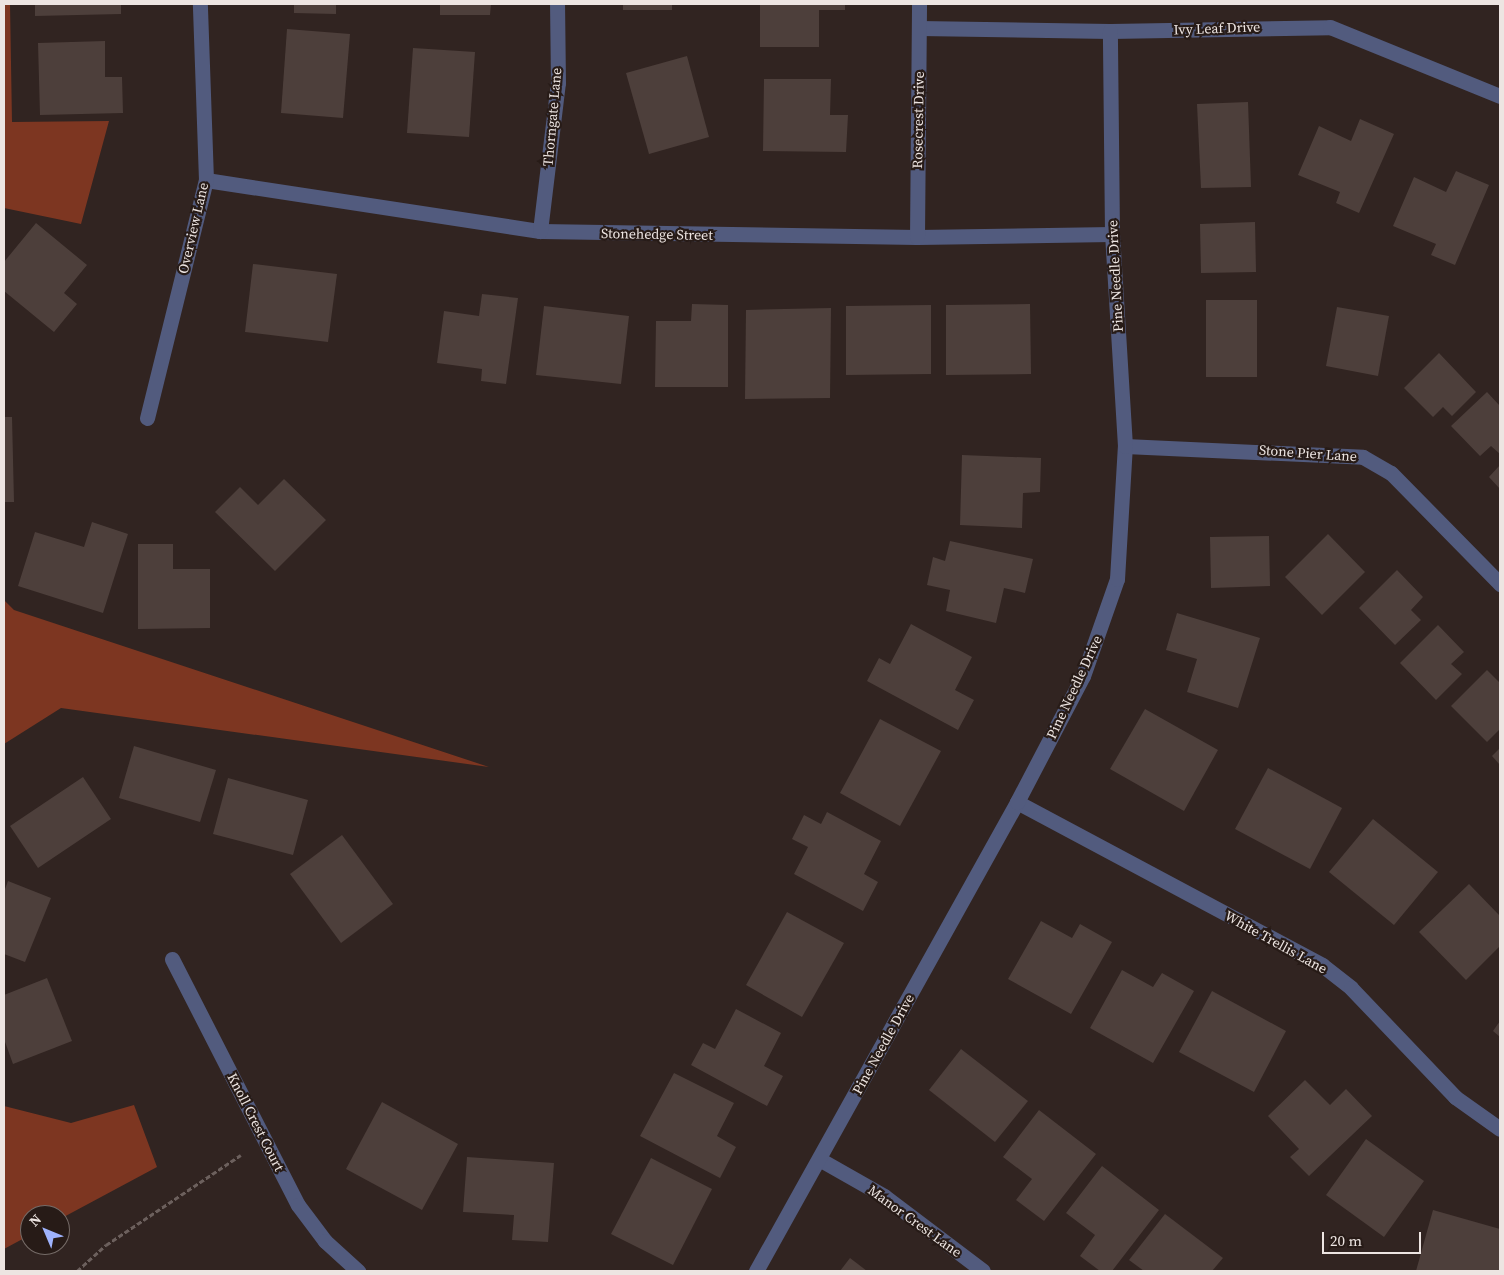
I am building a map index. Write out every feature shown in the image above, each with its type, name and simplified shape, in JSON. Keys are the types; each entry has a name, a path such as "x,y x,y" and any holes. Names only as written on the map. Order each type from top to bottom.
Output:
{"street":[{"name":"Overview Lane","path":"147,418 206,180 200,4"},
{"name":"Thorngate Lane","path":"540,231 558,83 557,4"},
{"name":"Rosecrest Drive","path":"917,237 919,4"},
{"name":"Ivy Leaf Drive","path":"919,28 1110,31 1330,27 1500,96"},
{"name":"Pine Needle Drive","path":"756,1271 1018,802 1082,676 1117,579 1125,446 1112,234 1110,31"},
{"name":"Stonehedge Street","path":"206,180 540,231 917,237 1112,234"},
{"name":"Stone Pier Lane","path":"1125,446 1363,457 1391,473 1500,584"},
{"name":"White Trellis Lane","path":"1018,802 1322,965 1351,988 1454,1097 1500,1129"},
{"name":"Knoll Crest Court","path":"172,959 298,1205 325,1241 358,1271"},
{"name":"Manor Crest Lane","path":"819,1159 884,1196 983,1271"}],"path":[{"path":"77,1271 106,1245 241,1156"}],"shaded area":[{"path":"4,4 10,4 12,122 109,121 81,224 4,208"},
{"path":"4,600 14,610 489,767 61,708 4,744"},
{"path":"134,1105 157,1167 70,1214 70,1205 20,1205 20,1240 4,1249 4,1106 71,1123"}],"building":[{"path":"35,4 121,4 121,14 35,16"},
{"path":"294,4 336,4 336,14 294,13"},
{"path":"440,4 491,4 490,15 440,15"},
{"path":"623,4 672,4 672,10 623,10"},
{"path":"760,4 845,4 845,10 819,10 819,47 760,47"},
{"path":"287,29 350,34 343,118 281,113"},
{"path":"105,41 105,77 122,77 123,113 40,115 38,43"},
{"path":"413,48 475,52 469,137 407,133"},
{"path":"687,56 709,137 649,154 626,73"},
{"path":"764,79 831,79 830,115 848,115 846,152 763,151"},
{"path":"1248,102 1251,187 1201,188 1197,104"},
{"path":"1360,119 1394,134 1359,213 1336,203 1340,192 1298,175 1319,126 1351,141"},
{"path":"1456,171 1489,185 1455,265 1431,255 1436,244 1393,226 1414,177 1446,192"},
{"path":"1255,222 1256,272 1201,273 1200,224"},
{"path":"36,223 87,265 64,293 77,304 54,332 4,291 4,262"},
{"path":"253,264 337,274 328,342 245,332"},
{"path":"482,294 518,298 506,384 481,381 482,369 437,363 444,311 479,316"},
{"path":"1206,300 1257,300 1257,377 1206,377"},
{"path":"692,304 728,305 728,387 655,387 656,321 691,321"},
{"path":"1030,304 1031,374 946,375 946,305"},
{"path":"931,305 931,374 846,375 846,306"},
{"path":"544,306 629,316 621,384 536,375"},
{"path":"1337,307 1389,316 1378,376 1326,366"},
{"path":"831,308 830,398 745,399 746,310"},
{"path":"1439,353 1476,392 1452,416 1443,407 1433,417 1404,388"},
{"path":"1487,392 1500,406 1500,454 1491,446 1480,456 1451,426"},
{"path":"4,417 12,417 14,502 4,502"},
{"path":"962,455 1041,458 1040,492 1023,493 1022,528 960,525"},
{"path":"1500,465 1500,489 1489,477"},
{"path":"284,479 326,520 275,571 215,512 240,487 258,505"},
{"path":"92,522 128,534 103,613 18,586 35,532 84,547"},
{"path":"1328,534 1365,572 1322,615 1285,577"},
{"path":"1269,536 1270,586 1211,588 1210,537"},
{"path":"950,541 1033,559 1025,593 1004,588 996,623 946,611 950,590 927,585 933,557 945,561"},
{"path":"138,544 173,544 173,569 210,569 210,628 138,629"},
{"path":"1397,570 1423,597 1411,610 1421,620 1395,645 1359,608"},
{"path":"1177,613 1260,638 1238,708 1187,692 1197,659 1166,650"},
{"path":"911,624 972,657 955,690 974,700 958,730 867,681 879,658 890,664"},
{"path":"1438,625 1464,652 1451,664 1462,674 1436,700 1400,663"},
{"path":"1487,670 1500,683 1500,729 1487,742 1451,706"},
{"path":"1145,709 1218,750 1184,811 1110,769"},
{"path":"880,719 941,751 900,826 840,793"},
{"path":"134,746 216,770 200,822 119,798"},
{"path":"1500,748 1500,765 1492,756"},
{"path":"1268,768 1342,808 1310,869 1235,829"},
{"path":"83,777 111,819 38,868 10,826"},
{"path":"228,778 308,800 293,855 213,834"},
{"path":"827,812 881,841 864,874 878,882 863,911 794,874 808,847 792,839 804,815 821,824"},
{"path":"1373,819 1438,872 1394,925 1329,872"},
{"path":"342,835 393,904 341,943 290,874"},
{"path":"8,881 51,898 25,962 4,954 4,892"},
{"path":"1469,884 1500,916 1500,946 1466,980 1419,932"},
{"path":"787,912 844,943 802,1017 746,985"},
{"path":"1041,921 1072,938 1080,924 1112,942 1071,1014 1008,979"},
{"path":"1122,970 1153,987 1162,973 1194,991 1153,1063 1090,1028"},
{"path":"47,978 72,1041 13,1064 4,1039 4,995"},
{"path":"1212,991 1286,1031 1254,1092 1179,1052"},
{"path":"736,1009 781,1033 764,1066 783,1076 767,1106 691,1065 703,1043 715,1049"},
{"path":"1500,1021 1500,1037 1493,1031"},
{"path":"961,1049 1028,1101 995,1142 929,1090"},
{"path":"674,1073 734,1103 717,1136 736,1147 720,1178 640,1136"},
{"path":"1305,1080 1330,1105 1346,1089 1372,1116 1309,1176 1290,1157 1299,1149 1268,1116"},
{"path":"382,1102 458,1144 422,1210 346,1169"},
{"path":"1039,1110 1096,1154 1044,1221 1016,1200 1032,1179 1003,1157"},
{"path":"1366,1139 1424,1181 1384,1237 1326,1195"},
{"path":"467,1157 554,1163 548,1242 512,1240 514,1215 463,1212"},
{"path":"651,1158 712,1189 673,1265 611,1234"},
{"path":"1102,1166 1159,1210 1112,1271 1100,1271 1080,1256 1095,1235 1066,1213"},
{"path":"1433,1210 1500,1229 1500,1271 1416,1271"},
{"path":"1165,1214 1223,1258 1212,1271 1144,1271 1129,1260"},
{"path":"850,1258 867,1271 840,1271"}]}
